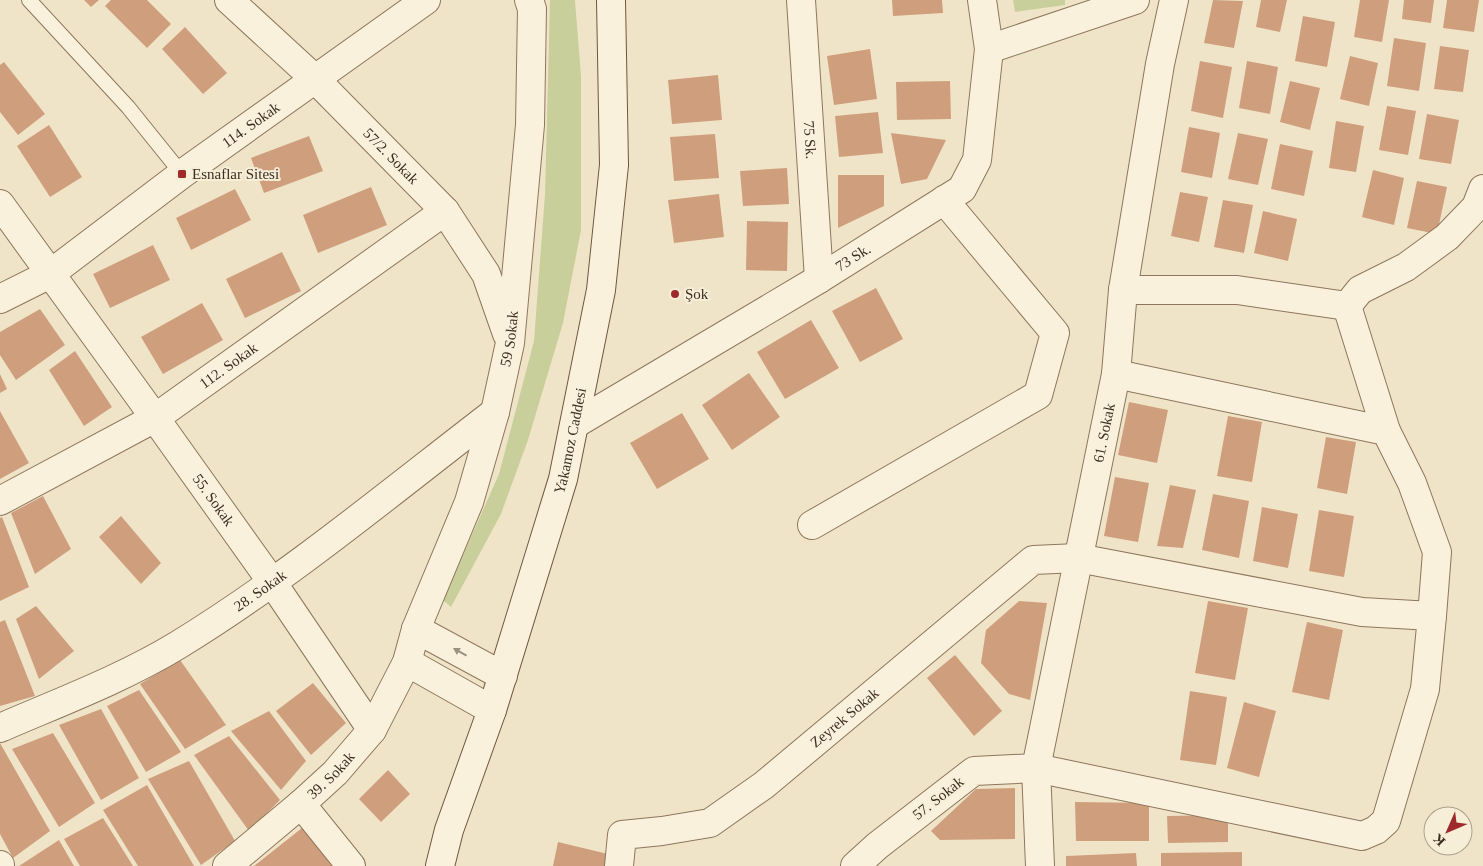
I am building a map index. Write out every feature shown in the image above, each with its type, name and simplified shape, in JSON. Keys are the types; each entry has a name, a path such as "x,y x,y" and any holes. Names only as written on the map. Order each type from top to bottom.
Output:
{"street":[{"name":"57/2. Sokak","path":"229,0 315,79 445,211 486,274 510,343"},
{"name":"114. Sokak","path":"0,298 50,274 182,174 426,0"},
{"name":"59 Sokak","path":"407,662 416,628 469,502 495,412 510,343 530,125 532,9 529,0"},
{"name":"Yakamoz Caddesi","path":"440,866 449,830 492,710 560,488 575,424 601,290 614,165 611,0"},
{"name":"75 Sk.","path":"801,0 819,279"},
{"name":"73 Sk.","path":"575,424 819,279 962,189 977,160 988,48 982,0"},
{"path":"988,48 1135,0"},
{"name":"61. Sokak","path":"1040,866 1036,768 1116,374 1123,290 1160,64 1174,0"},
{"path":"1123,290 1237,290 1347,306 1360,290 1406,267 1447,237 1476,207 1483,188"},
{"path":"812,525 1038,395 1055,333 944,200"},
{"path":"0,204 50,274"},
{"name":"112. Sokak","path":"0,501 155,418 445,211"},
{"name":"55. Sokak","path":"50,274 272,582 372,730"},
{"name":"57. Sokak","path":"855,866 876,846 974,771 1036,768 1362,836 1376,830 1386,821 1424,689 1437,552 1412,483 1386,431 1347,306"},
{"path":"1116,374 1386,431"},
{"name":"28. Sokak","path":"0,728 118,678 178,645 272,582 495,412"},
{"path":"1078,558 1362,612 1432,616"},
{"name":"Zeyrek Sokak","path":"619,866 622,835 710,823 764,785 1033,560 1078,558"},
{"path":"416,628 502,676"},
{"path":"407,662 492,710"},
{"name":"39. Sokak","path":"227,866 335,773 372,730 407,662"},
{"path":"301,804 351,866"}],"lane":[{"path":"29,0 128,107 182,174"}],"green space":[{"path":"550,0 575,0 581,76 581,230 563,323 528,440 501,514 451,607 443,600 499,474 534,341 545,194"},
{"path":"1013,0 1065,0 1065,5 1015,12"}],"building":[{"path":"84,0 99,0 91,7"},
{"path":"111,0 147,0 171,24 147,48 105,6"},
{"path":"892,0 942,0 943,13 893,16"},
{"path":"1213,0 1243,1 1234,48 1204,43"},
{"path":"1261,0 1287,0 1280,32 1256,27"},
{"path":"1360,0 1389,0 1382,42 1354,37"},
{"path":"1404,0 1434,0 1431,23 1402,19"},
{"path":"1447,0 1479,0 1474,32 1443,28"},
{"path":"1303,16 1335,22 1327,67 1295,61"},
{"path":"185,27 227,73 203,94 162,49"},
{"path":"1394,38 1426,43 1419,91 1387,86"},
{"path":"1440,46 1469,50 1463,92 1434,89"},
{"path":"870,49 877,99 834,105 827,56"},
{"path":"1350,56 1378,63 1369,106 1340,99"},
{"path":"1200,61 1232,67 1223,118 1191,111"},
{"path":"1247,61 1278,67 1270,114 1239,108"},
{"path":"4,62 45,114 18,135 0,112 0,65"},
{"path":"718,75 722,120 672,124 668,80"},
{"path":"950,81 951,119 897,120 896,82"},
{"path":"1290,81 1320,88 1310,130 1280,122"},
{"path":"1387,106 1416,111 1408,155 1379,150"},
{"path":"878,112 883,153 839,157 835,116"},
{"path":"1427,114 1459,120 1451,164 1419,159"},
{"path":"1336,121 1364,126 1356,172 1329,168"},
{"path":"49,125 82,177 50,197 17,146"},
{"path":"1189,127 1220,133 1212,178 1181,172"},
{"path":"891,133 946,140 927,179 901,184"},
{"path":"1238,133 1268,139 1258,185 1228,179"},
{"path":"715,134 719,178 674,181 670,137"},
{"path":"309,136 323,171 264,193 251,158"},
{"path":"1280,144 1313,151 1304,196 1271,189"},
{"path":"787,168 789,204 743,206 740,171"},
{"path":"1373,170 1404,178 1394,225 1362,217"},
{"path":"838,175 884,175 884,206 838,228"},
{"path":"1417,181 1447,187 1437,234 1407,228"},
{"path":"371,187 387,225 318,253 303,215"},
{"path":"235,189 251,220 191,250 176,218"},
{"path":"1180,192 1208,197 1199,242 1171,236"},
{"path":"719,194 724,237 674,243 668,200"},
{"path":"1223,200 1253,205 1244,253 1214,247"},
{"path":"1263,211 1297,219 1288,261 1254,253"},
{"path":"747,221 788,222 787,271 746,270"},
{"path":"153,245 170,280 110,308 93,274"},
{"path":"282,252 301,291 245,318 226,279"},
{"path":"876,288 903,339 860,362 832,311"},
{"path":"202,303 223,340 163,374 141,337"},
{"path":"40,309 65,345 16,380 0,355 0,332"},
{"path":"811,320 839,368 785,399 757,352"},
{"path":"75,351 112,407 84,426 49,370"},
{"path":"749,373 780,417 732,450 702,405"},
{"path":"0,374 7,389 0,393"},
{"path":"1129,402 1168,410 1157,463 1118,455"},
{"path":"0,411 29,463 0,479"},
{"path":"682,413 709,459 657,489 630,443"},
{"path":"1228,416 1262,422 1252,482 1217,476"},
{"path":"1326,437 1356,442 1347,494 1317,488"},
{"path":"1115,477 1149,483 1138,542 1104,536"},
{"path":"1170,485 1196,490 1183,548 1157,546"},
{"path":"1213,494 1249,501 1239,558 1202,550"},
{"path":"43,496 71,549 35,574 11,513"},
{"path":"1262,507 1298,514 1288,568 1253,561"},
{"path":"1319,510 1354,516 1344,577 1309,571"},
{"path":"121,516 161,563 141,584 99,537"},
{"path":"2,517 29,587 0,601 0,518"},
{"path":"1019,601 1047,603 1030,700 1009,694 981,663 986,630"},
{"path":"1208,601 1248,608 1235,680 1195,673"},
{"path":"36,606 74,651 39,679 16,619"},
{"path":"5,620 35,696 0,706 0,622"},
{"path":"1307,622 1343,630 1329,700 1292,692"},
{"path":"955,655 1002,711 974,736 927,678"},
{"path":"180,660 226,725 185,749 140,684"},
{"path":"313,683 346,723 311,755 276,711"},
{"path":"139,690 181,752 146,772 107,706"},
{"path":"1190,691 1227,697 1216,765 1180,760"},
{"path":"1244,702 1276,711 1259,777 1227,768"},
{"path":"101,709 139,778 101,800 59,725"},
{"path":"269,711 306,761 281,790 231,731"},
{"path":"53,733 95,803 59,827 12,749"},
{"path":"229,736 280,800 249,831 194,755"},
{"path":"0,743 50,831 13,858 0,834"},
{"path":"189,761 235,841 201,865 148,779"},
{"path":"388,770 410,794 381,822 359,799"},
{"path":"147,785 194,866 138,866 103,810"},
{"path":"1015,788 1015,839 940,840 931,831 976,789"},
{"path":"1075,802 1149,803 1149,841 1076,841"},
{"path":"1228,815 1228,842 1168,843 1167,816"},
{"path":"103,818 133,866 80,866 64,839"},
{"path":"307,824 343,866 254,866"},
{"path":"59,840 74,866 19,866"},
{"path":"558,842 612,855 610,866 553,866"},
{"path":"1242,852 1242,866 1161,866 1161,853"},
{"path":"1136,853 1137,866 1066,866 1066,856"}],"place":[{"name":"Esnaflar Sitesi","path":"182,174"},
{"name":"Şok","path":"675,294"}]}
